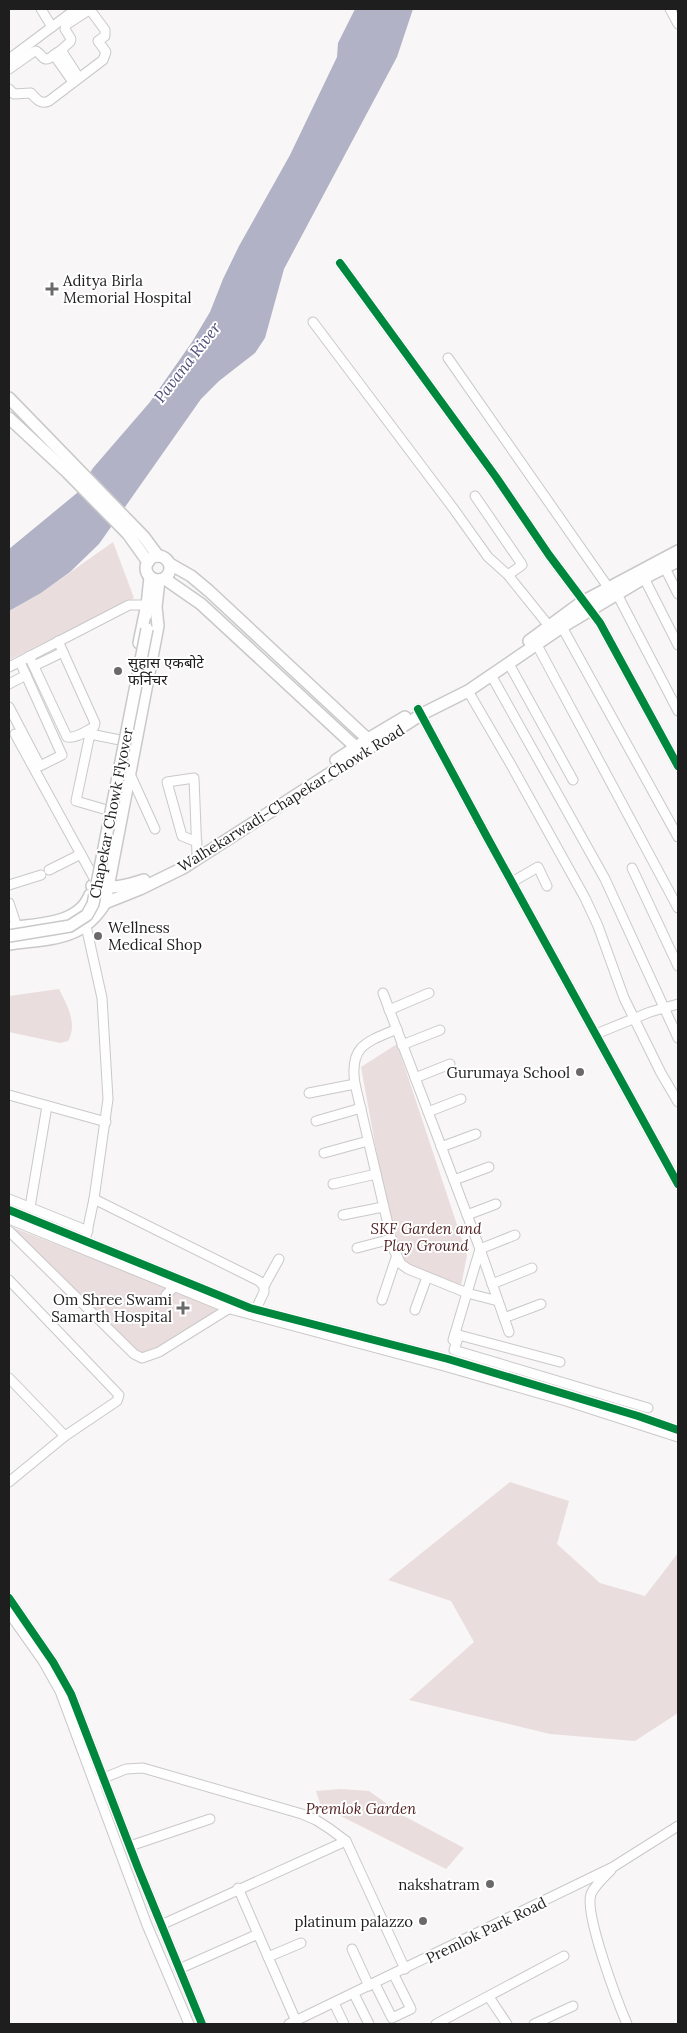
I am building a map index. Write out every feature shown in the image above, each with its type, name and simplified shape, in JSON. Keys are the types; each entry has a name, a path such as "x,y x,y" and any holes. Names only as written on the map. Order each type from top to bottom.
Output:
{"main road":[{"path":"9,398 66,465 131,531 153,559"},
{"path":"9,419 66,465"},
{"name":"Walhekarwadi-Chapekar Chowk Road","path":"450,697 549,626 613,591 678,551"},
{"path":"359,750 201,604 158,579 145,569 153,559 164,557 170,564 191,576 209,591 371,742"},
{"name":"Walhekarwadi-Chapekar Chowk Road","path":"613,591 678,561"},
{"path":"13,927 62,919 76,913 87,901 93,882 144,613 149,607 158,579 170,574 170,564"},
{"name":"Walhekarwadi-Chapekar Chowk Road","path":"105,903 140,889 183,868 371,742 420,712 450,697 468,691 562,628 586,606"},
{"path":"9,944 66,935 86,926 115,888 130,774 158,626 149,607"},
{"name":"Chapekar Chowk Flyover","path":"9,936 70,926 87,915 93,904 147,629 151,624 149,607"},
{"name":"Walhekarwadi-Chapekar Chowk Road","path":"115,888 159,874 197,854 359,750"},
{"path":"93,882 115,888"},
{"path":"87,901 105,903"}],"street":[{"path":"41,9 52,27"},
{"path":"9,60 76,9"},
{"path":"670,9 678,24"},
{"path":"9,69 36,51 45,59 49,59 70,42 71,38 65,29 66,25 89,10 105,30 105,36 98,43 106,52 103,60 45,102 41,102 28,92 14,94 9,89"},
{"path":"57,53 76,80"},
{"path":"340,263 496,477 609,639 678,766"},
{"path":"313,322 453,508 488,558 508,575 549,626"},
{"path":"448,358 613,591 678,711"},
{"path":"475,496 522,565 508,575"},
{"path":"665,568 678,594"},
{"path":"644,578 678,645"},
{"path":"9,667 129,605 149,607"},
{"path":"562,628 678,837"},
{"path":"29,656 67,737 72,738 90,730 96,723 58,641"},
{"path":"537,645 678,908"},
{"path":"34,666 63,652"},
{"path":"9,707 40,766 62,754 20,662"},
{"path":"509,664 573,780"},
{"path":"9,684 26,675"},
{"path":"491,675 601,872 678,1038"},
{"path":"468,691 585,898 598,926 615,975 634,1019 667,1085 678,1102"},
{"path":"420,712 678,1184"},
{"path":"15,734 81,854 93,882"},
{"path":"107,810 76,801 90,734 120,740"},
{"path":"130,774 155,830"},
{"path":"197,842 182,836 167,782 194,778 197,842 197,854"},
{"path":"9,885 45,872 81,854"},
{"path":"512,882 538,867 548,886"},
{"path":"632,868 678,966"},
{"path":"9,903 13,927"},
{"path":"76,913 86,926 102,998 108,1076 106,1122 94,1199 84,1245"},
{"path":"384,993 480,1248 509,1332"},
{"path":"390,1010 429,993"},
{"path":"596,1034 678,1004"},
{"path":"397,1029 361,1046 353,1065 355,1084 396,1258 408,1269 467,1293 498,1301"},
{"path":"402,1045 440,1030"},
{"path":"415,1078 450,1064"},
{"path":"309,1092 355,1084"},
{"path":"9,1095 106,1122"},
{"path":"428,1112 461,1099"},
{"path":"30,1207 47,1106"},
{"path":"316,1121 361,1108"},
{"path":"441,1147 476,1134"},
{"path":"324,1153 368,1141"},
{"path":"454,1180 489,1167"},
{"path":"333,1184 376,1174"},
{"path":"9,1199 88,1231"},
{"path":"94,1199 259,1281 264,1286"},
{"path":"467,1214 496,1204"},
{"path":"343,1215 383,1207"},
{"path":"9,1210 175,1286 233,1306 621,1411 678,1432"},
{"path":"9,1219 84,1245 233,1306 256,1309 446,1363"},
{"path":"9,1231 134,1354 142,1358 159,1352 233,1306"},
{"path":"480,1248 515,1235"},
{"path":"357,1248 391,1239"},
{"path":"480,1248 454,1350 648,1408"},
{"path":"382,1300 396,1258"},
{"path":"256,1309 264,1292 264,1286 279,1259"},
{"path":"492,1284 532,1268"},
{"path":"415,1310 427,1277"},
{"path":"9,1280 120,1396 117,1401 65,1436 9,1482"},
{"path":"166,1294 175,1286"},
{"path":"504,1318 541,1304"},
{"path":"446,1363 457,1336"},
{"path":"457,1336 560,1362"},
{"path":"9,1378 65,1436"},
{"path":"9,1598 64,1681 104,1777 178,1969 202,2024"},
{"path":"9,1613 43,1661 60,1691 150,1932 190,2024"},
{"path":"95,1782 126,1769 143,1768 302,1814 316,1820 346,1842 405,1969"},
{"path":"130,1846 210,1819"},
{"name":"Premlok Park Road","path":"292,2023 614,1867 678,1826"},
{"path":"161,1925 238,1888 346,1842"},
{"path":"614,1867 591,1894 591,1908 607,1972 627,2024"},
{"path":"238,1888 268,1957 292,2023"},
{"path":"178,1969 258,1934"},
{"path":"268,1957 301,1943"},
{"path":"352,1948 392,2018 410,2009 394,1975"},
{"path":"436,2024 450,2021 489,1997 564,1956"},
{"path":"353,1995 360,2015"},
{"path":"353,1995 369,2024"},
{"path":"489,1997 507,2024"},
{"path":"334,2003 344,2024"},
{"path":"534,2024 573,2006"}],"green space":[{"path":"113,542 134,598 9,660 9,611 41,593"},
{"path":"59,989 72,1021 71,1035 68,1041 60,1043 9,1032 9,996"},
{"name":"SKF Garden and Play Ground","path":"397,1044 467,1255 461,1286 397,1264 361,1067"},
{"path":"9,1226 225,1310 141,1358"},
{"path":"510,1482 569,1501 557,1544 600,1583 645,1596 678,1553 678,1713 635,1741 550,1734 409,1700 474,1642 451,1601 388,1580"},
{"name":"Premlok Garden","path":"341,1789 369,1791 404,1816 464,1848 446,1869 321,1806 316,1791"}],"water":[{"name":"Pavana River","path":"355,9 413,9 397,57 284,269 265,338 255,353 219,381 201,399 99,544 70,572 41,593 9,611 9,549 77,493 93,468 150,402 192,342 210,312 239,246 290,155 337,57 338,43"}],"cycle path":[{"path":"340,263 496,477 549,555 600,623 678,766"},
{"path":"418,709 678,1184"},
{"path":"9,1210 250,1308 448,1359 638,1416 678,1430"},
{"path":"9,1598 53,1662 71,1694 138,1868 202,2024"}],"place":[{"name":"Aditya Birla Memorial Hospital","path":"52,289"},
{"name":"सुहास एकबोटे फर्निचर","path":"118,671"},
{"name":"Wellness Medical Shop","path":"98,936"},
{"name":"Gurumaya School","path":"580,1072"},
{"name":"Om Shree Swami Samarth Hospital","path":"183,1308"},
{"name":"nakshatram","path":"490,1884"},
{"name":"platinum palazzo","path":"423,1921"}]}
